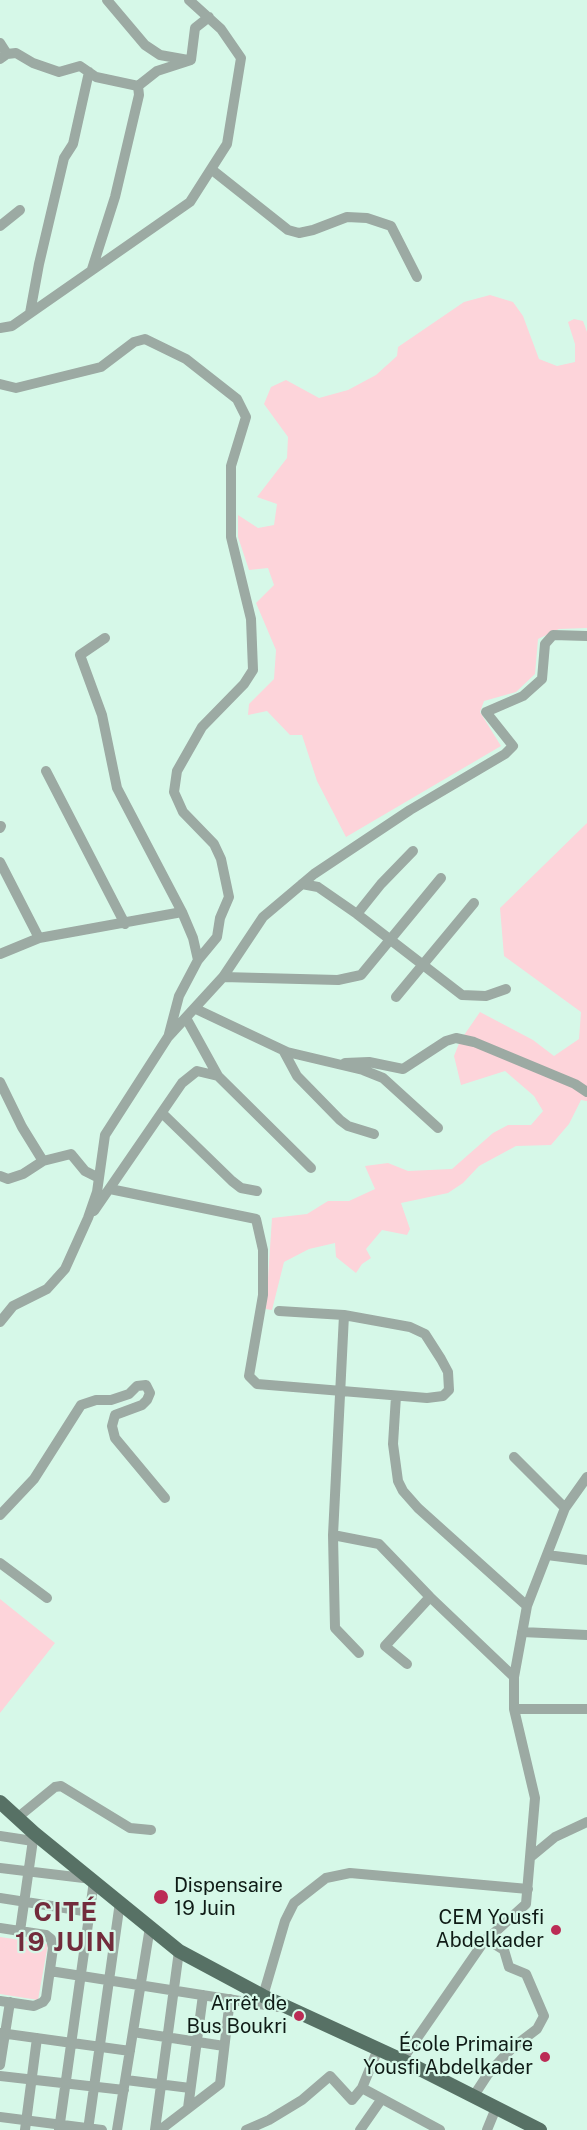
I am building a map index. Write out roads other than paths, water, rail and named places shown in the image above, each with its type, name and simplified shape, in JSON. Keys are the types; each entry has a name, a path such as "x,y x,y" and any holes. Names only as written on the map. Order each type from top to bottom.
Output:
{"main road":[{"path":"0,1802 33,1837 93,1880 179,1951 263,1996 402,2060 540,2130"}],"street":[{"path":"107,0 145,45 160,55 191,60"},
{"path":"0,328 12,326 190,202 227,144 241,58 221,29 189,0"},
{"path":"191,60 195,28 208,17"},
{"path":"0,43 3,57 16,53 33,63 59,72 80,66 96,77 138,86"},
{"path":"138,86 157,71 191,60"},
{"path":"30,313 64,158 73,144 89,72"},
{"path":"92,269 115,197 139,95 138,86"},
{"path":"211,169 288,230 299,233 313,230 347,217 367,218 391,226 417,277"},
{"path":"0,226 20,210"},
{"path":"0,384 16,388 101,367 134,342 146,339 186,359 237,399 246,417 231,466 231,537 251,619 253,670 244,684 202,727 177,771 174,792 183,812 214,844 221,859 229,897 220,918 217,937 198,960 179,996 168,1037"},
{"path":"0,1322 13,1306 47,1289 65,1269 88,1218 99,1178 105,1135 168,1037 223,977 263,917 282,898 314,874 410,810 506,754 513,746 486,712 523,696 542,679 545,644 553,635 587,636"},
{"path":"105,638 80,655 102,715 117,788 182,912 193,938 198,960"},
{"path":"46,771 125,924"},
{"path":"357,914 381,884 413,851"},
{"path":"0,862 39,938"},
{"path":"223,977 350,979 361,975 441,878"},
{"path":"302,884 318,887 357,914 462,995 486,996 506,989"},
{"path":"396,997 474,903"},
{"path":"0,954 39,938 182,912"},
{"path":"196,1009 282,1050 340,1064 383,1078 438,1128"},
{"path":"186,1018 218,1076 311,1168"},
{"path":"340,1064 354,1061 403,1069 446,1041 456,1038 474,1042 575,1084 587,1092"},
{"path":"282,1050 297,1076 340,1120 348,1126 374,1134"},
{"path":"88,1218 191,1074 197,1071 218,1076"},
{"path":"0,1082 22,1127 43,1161"},
{"path":"162,1113 232,1181 241,1188 257,1191"},
{"path":"0,1176 8,1179 23,1174 43,1161 71,1154 85,1171 99,1178"},
{"path":"110,1189 256,1219 263,1250 263,1294 249,1376 256,1384 396,1396 443,1396 449,1390 448,1372 441,1359 424,1334 410,1327 344,1315 279,1311"},
{"path":"344,1315 338,1390 333,1535 334,1628 359,1653"},
{"path":"0,1515 34,1479 81,1405 96,1400 111,1400 129,1394 137,1386 146,1385 150,1392 147,1400 142,1405 115,1415 112,1426 115,1438 165,1498"},
{"path":"396,1396 393,1444 398,1481 403,1491 418,1508 527,1606"},
{"path":"514,1457 565,1508"},
{"path":"402,2060 486,1939 526,1904 532,1856 535,1798 533,1780 517,1731 514,1677 527,1606 565,1508 587,1478"},
{"path":"333,1535 380,1544 430,1597 514,1677"},
{"path":"547,1556 587,1560"},
{"path":"0,1563 47,1599"},
{"path":"407,1665 385,1646 430,1597"},
{"path":"522,1632 587,1635"},
{"path":"514,1708 587,1709"},
{"path":"17,1818 55,1787 62,1786 130,1828 151,1830"},
{"path":"532,1856 555,1837 587,1821"},
{"path":"0,1836 33,1837 20,1931"},
{"path":"0,1868 93,1880 59,2127"},
{"path":"263,1996 285,1922 294,1903 326,1878 350,1874 528,1889"},
{"path":"0,1898 90,1912"},
{"path":"88,2129 120,1902"},
{"path":"117,2130 150,1927"},
{"path":"0,1929 46,1935 51,1939 53,1948 43,2002 34,2006 5,2001 0,2065"},
{"path":"473,2097 488,2074 512,2048 537,2029 544,2016 526,1974 509,1967 504,1950 486,1939"},
{"path":"155,2130 159,2084 179,1951"},
{"path":"50,1971 291,2008"},
{"path":"188,2108 203,1995"},
{"path":"160,2130 220,2084 230,1999"},
{"path":"133,2032 224,2046"},
{"path":"2,2034 130,2051"},
{"path":"26,2125 38,2038"},
{"path":"246,2130 269,2120 302,2100 330,2076 352,2100 362,2088 378,2049"},
{"path":"0,2076 94,2087 159,2084 190,2088"},
{"path":"362,2088 440,2130"},
{"path":"360,2130 381,2100"},
{"path":"487,2130 496,2108"},
{"path":"0,2117 26,2125 102,2130"}],"place":[{"name":"Dispensaire 19 Juin","path":"161,1897"},
{"name":"CEM Yousfi Abdelkader","path":"556,1930"},
{"name":"Arrêt de Bus Boukri","path":"299,2016"},
{"name":"École Primaire Yousfi Abdelkader","path":"545,2057"}],"district":[{"name":"CITÉ 19 JUIN","path":"66,1928"}]}
